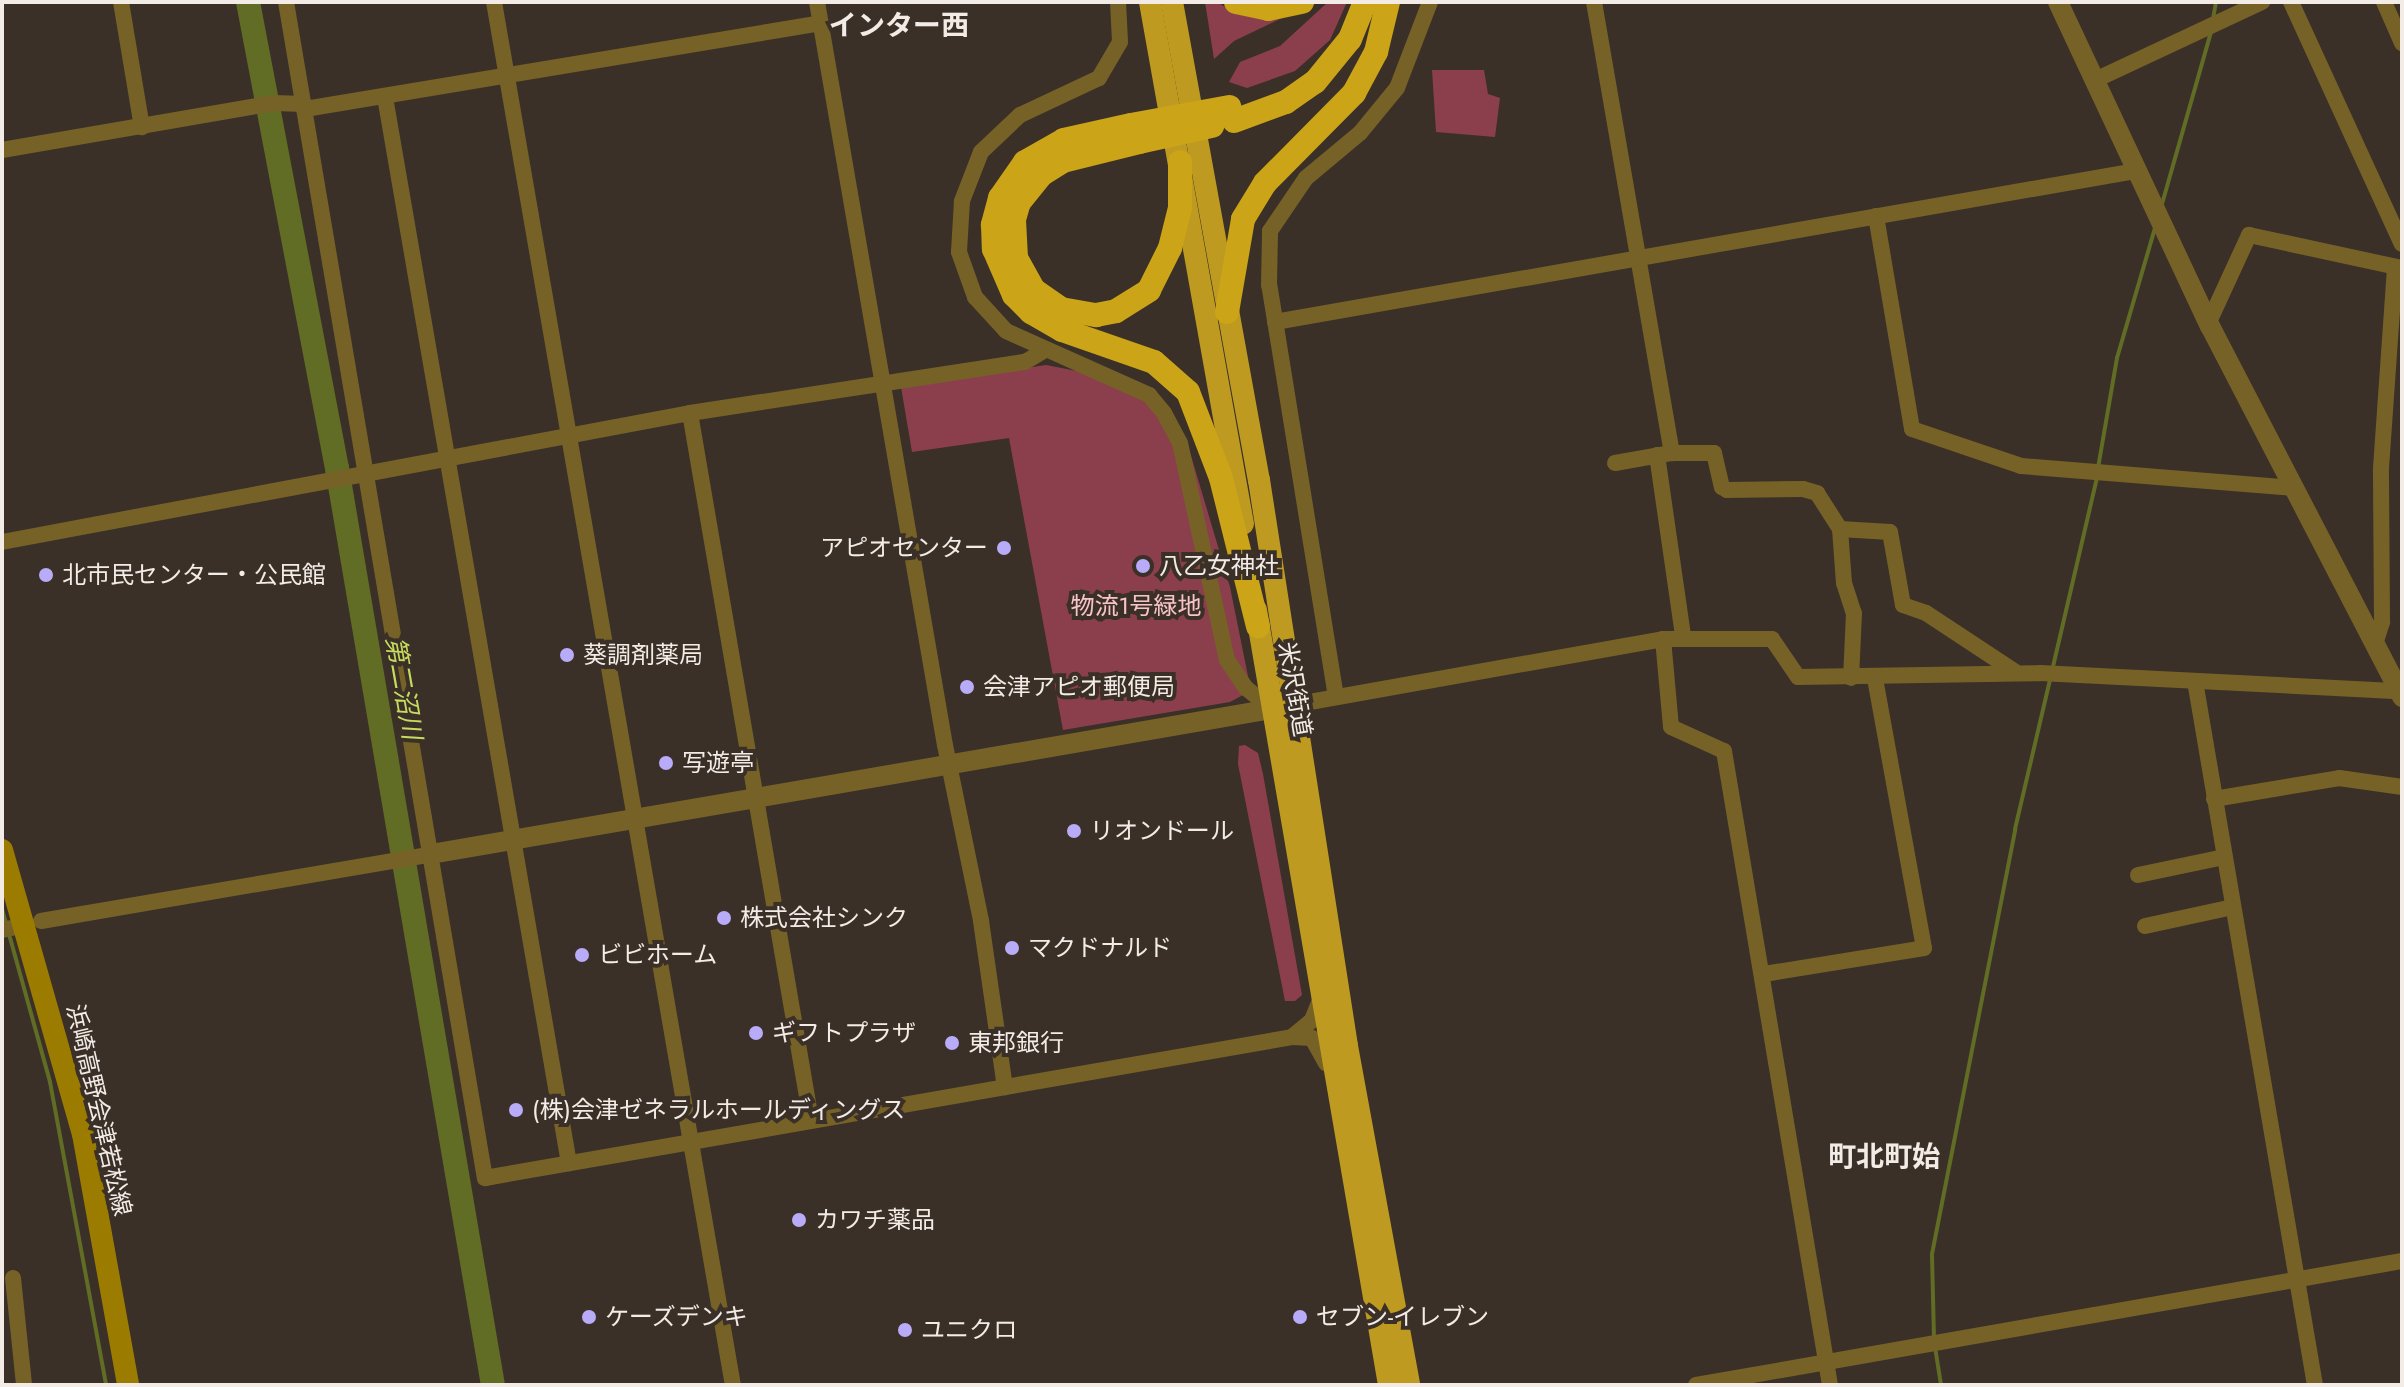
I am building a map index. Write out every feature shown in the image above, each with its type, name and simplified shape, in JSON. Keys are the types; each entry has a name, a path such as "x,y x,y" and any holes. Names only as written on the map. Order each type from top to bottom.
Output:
{"highway":[{"name":"米沢街道","path":"1150,2 1258,626 1283,707 1409,1385"},
{"name":"米沢街道","path":"1172,2 1227,312 1321,988 1389,1385"},
{"path":"1236,2 1268,9 1302,2"},
{"path":"1231,114 1308,69 1339,35 1352,2"},
{"path":"1258,626 1221,478 1188,392 1154,362 1062,330 1031,312 1014,295 994,249 993,225 1000,198 1025,162 1064,140 1135,133 1286,102 1315,82 1350,39 1365,2"},
{"path":"1227,312 1243,219 1265,183 1354,93 1376,52 1388,2"},
{"path":"1135,133 1063,161 1042,174 1019,202 1014,220 1016,258 1034,290 1061,309 1096,315 1116,311 1149,290 1170,248 1180,208 1180,162"}],"main road":[{"name":"浜崎高野会津若松線","path":"2,850 20,926 83,1134 128,1385"}],"street":[{"path":"121,2 142,127"},
{"path":"286,2 365,473 413,858 485,1178 1305,1036 1320,1044 1344,1125"},
{"path":"494,2 573,435 634,819 693,1140 733,1385"},
{"path":"817,2 948,765 981,921 1005,1087"},
{"path":"1118,2 1120,42 1113,62 1099,78 1048,99 997,133 981,152 962,201 959,252 975,297 1006,331 1149,395 1164,413 1180,443 1227,660 1246,688 1283,707"},
{"path":"1336,697 1275,322 1270,231 1306,178 1360,133 1397,88 1430,2"},
{"path":"1594,2 1638,258 1665,454 1683,636"},
{"path":"2058,2 2135,171 2209,322 2399,685"},
{"path":"2093,81 2262,2"},
{"path":"2291,2 2402,244"},
{"path":"2384,2 2402,43"},
{"path":"2,150 269,104 304,107 385,97 821,23"},
{"path":"385,97 444,458 569,1163"},
{"path":"1275,322 2135,171"},
{"path":"1876,216 1912,429 2021,466 2294,488"},
{"path":"2209,322 2249,235 2399,268 2381,468 2382,622 2375,644"},
{"path":"2,542 690,413 1025,362 1045,350"},
{"path":"690,413 760,797 811,1120"},
{"path":"1615,463 1665,454 1714,453 1722,487 1727,490 1817,493 1840,529 1844,583 1854,613 1851,678"},
{"path":"1840,529 1890,532 1903,605 1926,613 2017,673"},
{"path":"20,926 1683,636 1772,639 1798,677 1875,679 2040,673 2195,681 2399,685"},
{"path":"1663,639 1671,727 1724,751 1764,974 1830,1385"},
{"path":"1764,974 1924,948 1875,679"},
{"path":"2195,681 2315,1385"},
{"path":"2214,799 2339,778 2402,787"},
{"path":"2138,875 2224,857"},
{"path":"2145,926 2233,907"},
{"path":"1292,1037 1312,1020 1321,988"},
{"path":"1696,1385 2402,1261"},
{"path":"13,1278 24,1385"}],"green space":[{"path":"1205,2 1217,2 1236,14 1284,17 1234,41 1214,59"},
{"path":"1328,2 1347,2 1330,40 1295,71 1247,88 1229,82 1240,62 1280,46"},
{"path":"1432,70 1484,70 1488,94 1500,98 1495,137 1436,132"},
{"name":"物流1号緑地","path":"1046,365 1134,382 1189,449 1230,587 1250,686 1245,694 1230,702 1063,730 1009,438 912,452 901,387"},
{"path":"1245,745 1258,753 1263,774 1302,995 1295,1001 1285,1001 1238,764 1239,746"}],"waterway":[{"name":"第二沼川","path":"248,2 337,468 493,1385"},
{"path":"2213,19 2216,2"},
{"path":"2162,204 2211,32"},
{"path":"2098,468 2117,358 2155,228"},
{"path":"2052,671 2097,477"},
{"path":"1934,1338 1932,1254 2015,829 2050,680"},
{"path":"2,909 7,926"},
{"path":"9,934 50,1082 106,1385"},
{"path":"1935,1347 1941,1385"}],"place":[{"name":"アピオセンター","path":"1004,548"},
{"name":"八乙女神社","path":"1143,566"},
{"name":"北市民センター・公民館","path":"46,575"},
{"name":"葵調剤薬局","path":"567,655"},
{"name":"会津アピオ郵便局","path":"967,687"},
{"name":"写遊亭","path":"666,763"},
{"name":"リオンドール","path":"1074,831"},
{"name":"株式会社シンク","path":"724,918"},
{"name":"マクドナルド","path":"1012,948"},
{"name":"ビビホーム","path":"582,955"},
{"name":"ギフトプラザ","path":"756,1033"},
{"name":"東邦銀行","path":"952,1043"},
{"name":"(株)会津ゼネラルホールディングス","path":"516,1110"},
{"name":"カワチ薬品","path":"799,1220"},
{"name":"ケーズデンキ","path":"589,1317"},
{"name":"セブン-イレブン","path":"1300,1317"},
{"name":"ユニクロ","path":"905,1330"}],"district":[{"name":"インター西","path":"899,26"},
{"name":"町北町始","path":"1884,1157"}]}
